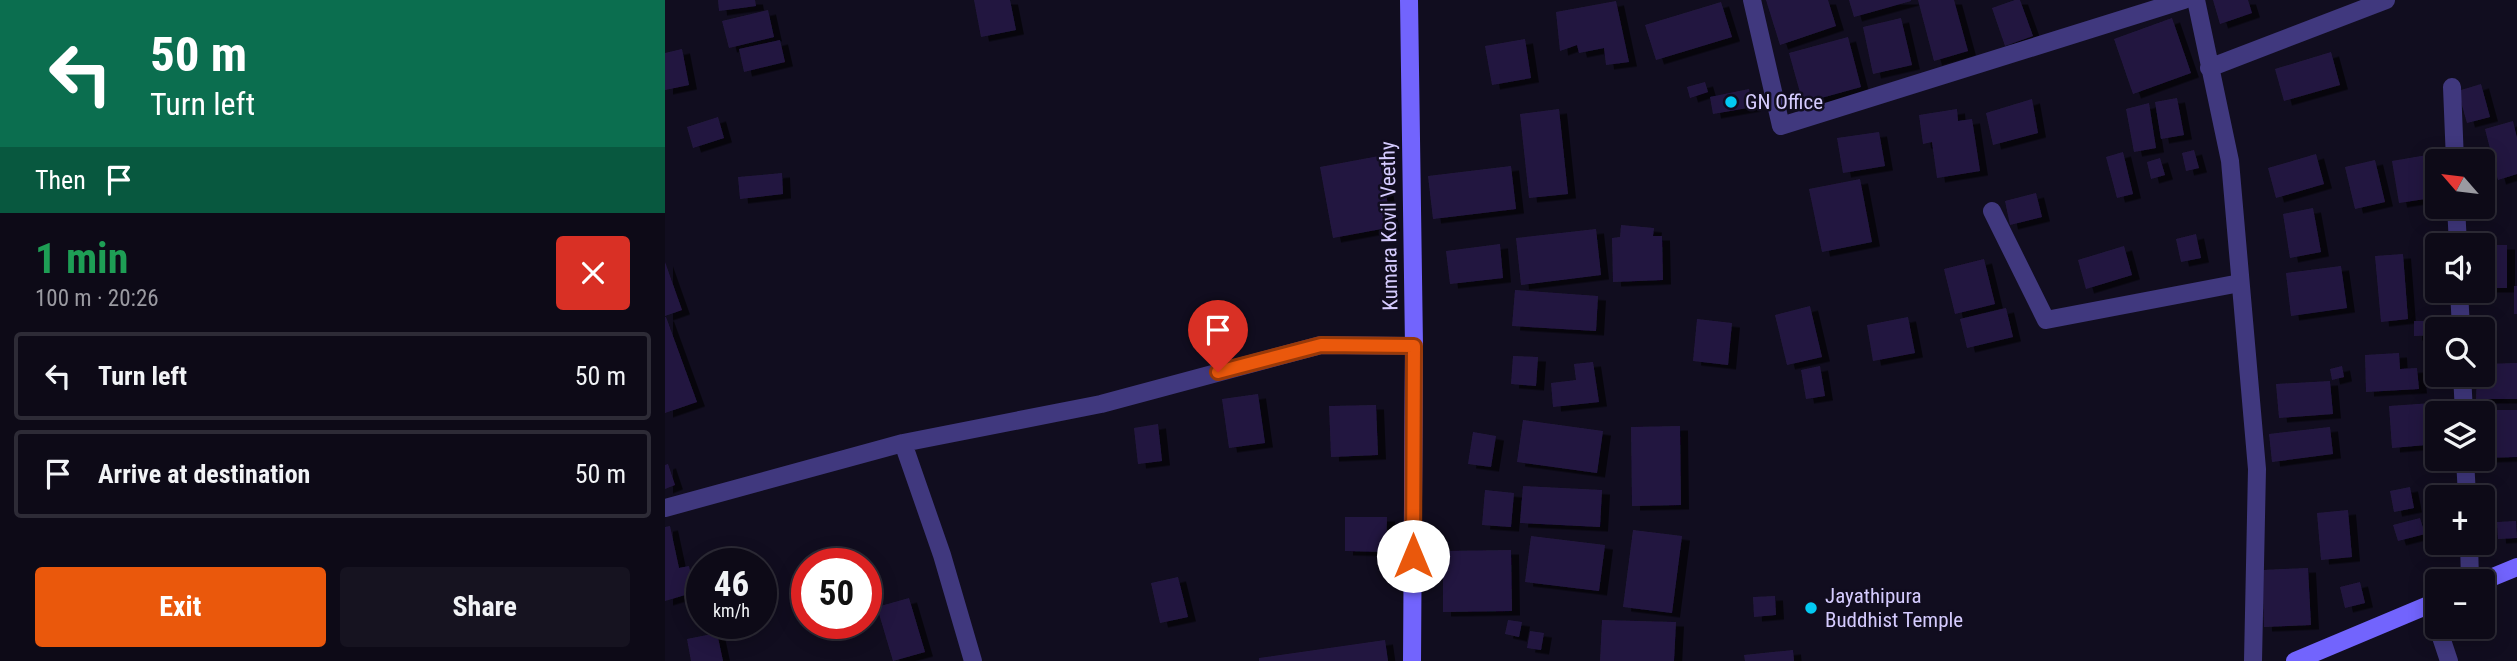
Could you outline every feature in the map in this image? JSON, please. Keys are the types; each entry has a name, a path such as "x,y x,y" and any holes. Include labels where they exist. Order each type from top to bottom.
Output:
{"main road":[{"name":"Kumara Kovil Veethy","path":"1409,0 1414,346 1412,661"},
{"path":"2495,576 2517,567"},
{"path":"2295,661 2425,607"}],"street":[{"path":"1752,0 1781,126 2184,0"},
{"path":"2196,0 2230,161 2257,469 2253,661"},
{"path":"2209,68 2386,0"},
{"path":"2452,87 2455,149"},
{"path":"1992,211 2046,320 2240,283"},
{"path":"665,508 903,443 1101,404 1321,345 1414,346"},
{"path":"903,443 942,555 973,661"},
{"path":"2443,639 2449,661"}],"building":[{"path":"718,0 755,0 756,6 719,11"},
{"path":"974,0 1010,0 1016,30 981,37"},
{"path":"1766,0 1828,0 1836,26 1780,45"},
{"path":"1849,0 1911,0 1911,1 1854,17"},
{"path":"1918,0 1954,0 1968,51 1934,61"},
{"path":"2020,0 2033,36 2005,46 1992,8"},
{"path":"2213,0 2248,0 2252,13 2220,24"},
{"path":"1616,1 1629,62 1606,65 1604,48 1579,53 1577,45 1560,51 1556,12"},
{"path":"1721,2 1732,37 1656,60 1645,25"},
{"path":"768,10 774,37 729,48 722,21"},
{"path":"1901,18 1912,65 1873,74 1863,27"},
{"path":"2172,18 2191,73 2133,94 2114,39"},
{"path":"1848,37 1861,87 1803,103 1789,53"},
{"path":"1525,39 1531,78 1492,85 1485,46"},
{"path":"780,40 785,62 744,72 739,49"},
{"path":"682,49 689,85 665,90 665,53"},
{"path":"2331,52 2340,85 2284,101 2275,69"},
{"path":"1705,82 1708,92 1690,98 1687,87"},
{"path":"2481,84 2490,117 2467,123 2458,91"},
{"name":"GN Office","path":"1749,89 1753,107 1713,114 1710,97"},
{"path":"2177,98 2184,135 2161,139 2155,102"},
{"path":"2032,99 2038,133 1993,145 1986,113"},
{"path":"2149,103 2156,148 2134,152 2126,109"},
{"path":"1559,109 1568,194 1529,198 1520,114"},
{"path":"1957,109 1958,121 1972,119 1980,171 1937,178 1932,142 1923,144 1919,115"},
{"path":"718,117 724,138 693,148 687,127"},
{"path":"2513,121 2517,138 2517,174 2498,180 2495,149 2490,149 2485,129"},
{"path":"1879,132 1885,166 1843,173 1837,138"},
{"path":"2194,150 2199,168 2186,171 2182,153"},
{"path":"2123,152 2133,194 2117,198 2106,157"},
{"path":"2316,154 2324,184 2276,198 2268,168"},
{"path":"2425,155 2425,199 2399,203 2392,161"},
{"path":"1379,156 1392,227 1333,238 1320,167"},
{"path":"2160,158 2165,175 2151,179 2147,162"},
{"path":"2375,160 2385,202 2355,209 2345,167"},
{"path":"1511,166 1516,209 1433,219 1428,176"},
{"path":"782,173 783,194 740,199 738,177"},
{"path":"1860,179 1872,242 1822,252 1809,189"},
{"path":"2036,193 2042,217 2010,225 2005,201"},
{"path":"2313,208 2321,252 2290,258 2283,214"},
{"path":"1621,225 1654,228 1653,236 1662,236 1663,280 1613,282 1612,238 1620,237"},
{"path":"1596,229 1601,275 1521,285 1516,238"},
{"path":"2196,234 2201,258 2181,262 2176,239"},
{"path":"1500,244 1503,278 1450,284 1446,251"},
{"path":"2495,245 2507,245 2507,288 2495,288"},
{"path":"2124,246 2132,275 2086,289 2078,260"},
{"path":"2403,254 2408,319 2381,322 2375,256"},
{"path":"1984,259 1995,304 1955,314 1944,269"},
{"path":"665,262 682,310 665,316"},
{"path":"2341,266 2347,308 2291,316 2286,273"},
{"path":"2514,286 2517,286 2517,314 2514,314"},
{"path":"1515,290 1598,296 1596,331 1512,326"},
{"path":"1810,306 1822,357 1787,365 1775,315"},
{"path":"2006,308 2013,337 1967,348 1960,319"},
{"path":"665,317 697,402 665,413"},
{"path":"1908,317 1915,353 1873,361 1867,325"},
{"path":"1697,319 1732,323 1728,365 1693,361"},
{"path":"2414,321 2425,321 2425,336 2414,336"},
{"path":"2399,353 2400,369 2417,368 2419,389 2366,392 2365,355"},
{"path":"1513,356 1538,357 1536,386 1511,384"},
{"path":"1593,362 1599,402 1553,407 1551,383 1576,380 1574,364"},
{"path":"2517,363 2517,399 2476,399 2476,387 2495,387 2495,364"},
{"path":"1820,366 1825,396 1806,399 1801,370"},
{"path":"2342,366 2344,377 2332,380 2330,369"},
{"path":"2330,381 2333,414 2279,418 2276,384"},
{"path":"1258,394 1265,443 1229,448 1222,399"},
{"path":"2425,404 2425,445 2392,448 2389,406"},
{"path":"1376,405 1378,455 1331,457 1329,406"},
{"path":"2495,410 2517,410 2517,457 2495,458"},
{"path":"1523,420 1603,431 1597,473 1517,462"},
{"path":"1158,424 1162,461 1138,464 1134,428"},
{"path":"1680,426 1681,505 1632,506 1631,427"},
{"path":"2330,427 2333,454 2272,462 2269,434"},
{"path":"1473,432 1496,436 1491,467 1468,464"},
{"path":"668,464 675,485 665,489 665,465"},
{"path":"1523,486 1602,490 1600,527 1520,523"},
{"path":"2410,487 2414,508 2394,512 2390,491"},
{"path":"1485,490 1514,493 1511,527 1482,525"},
{"path":"2348,510 2352,557 2321,560 2317,513"},
{"path":"1345,517 1387,517 1386,552 1345,551"},
{"path":"2420,518 2425,534 2398,541 2393,525"},
{"path":"2516,521 2517,538 2498,539 2497,522"},
{"path":"670,526 679,568 686,567 686,595 665,601 665,527"},
{"path":"1633,530 1682,536 1672,613 1623,607"},
{"path":"1531,536 1605,545 1599,591 1525,582"},
{"path":"1511,550 1512,611 1443,612 1443,551"},
{"path":"2308,568 2311,625 2264,627 2262,570"},
{"path":"1178,577 1188,617 1160,623 1151,583"},
{"path":"2360,582 2365,603 2345,608 2340,587"},
{"path":"1775,596 1776,615 1754,617 1753,597"},
{"path":"909,598 925,652 893,661 882,624 882,606"},
{"path":"1508,620 1522,622 1519,637 1505,634"},
{"path":"1602,620 1676,622 1674,661 1600,661"},
{"path":"1530,631 1544,633 1541,650 1527,648"},
{"path":"687,639 718,639 723,661 691,661"},
{"path":"1385,640 1388,661 1259,661 1259,658"},
{"path":"1793,650 1794,661 1745,661 1744,655"}],"place":[{"name":"GN Office","path":"1731,102"},
{"name":"Jayathipura Buddhist Temple","path":"1811,608"}],"route":[{"path":"1218,372 1321,345 1414,346 1413,556"}]}
